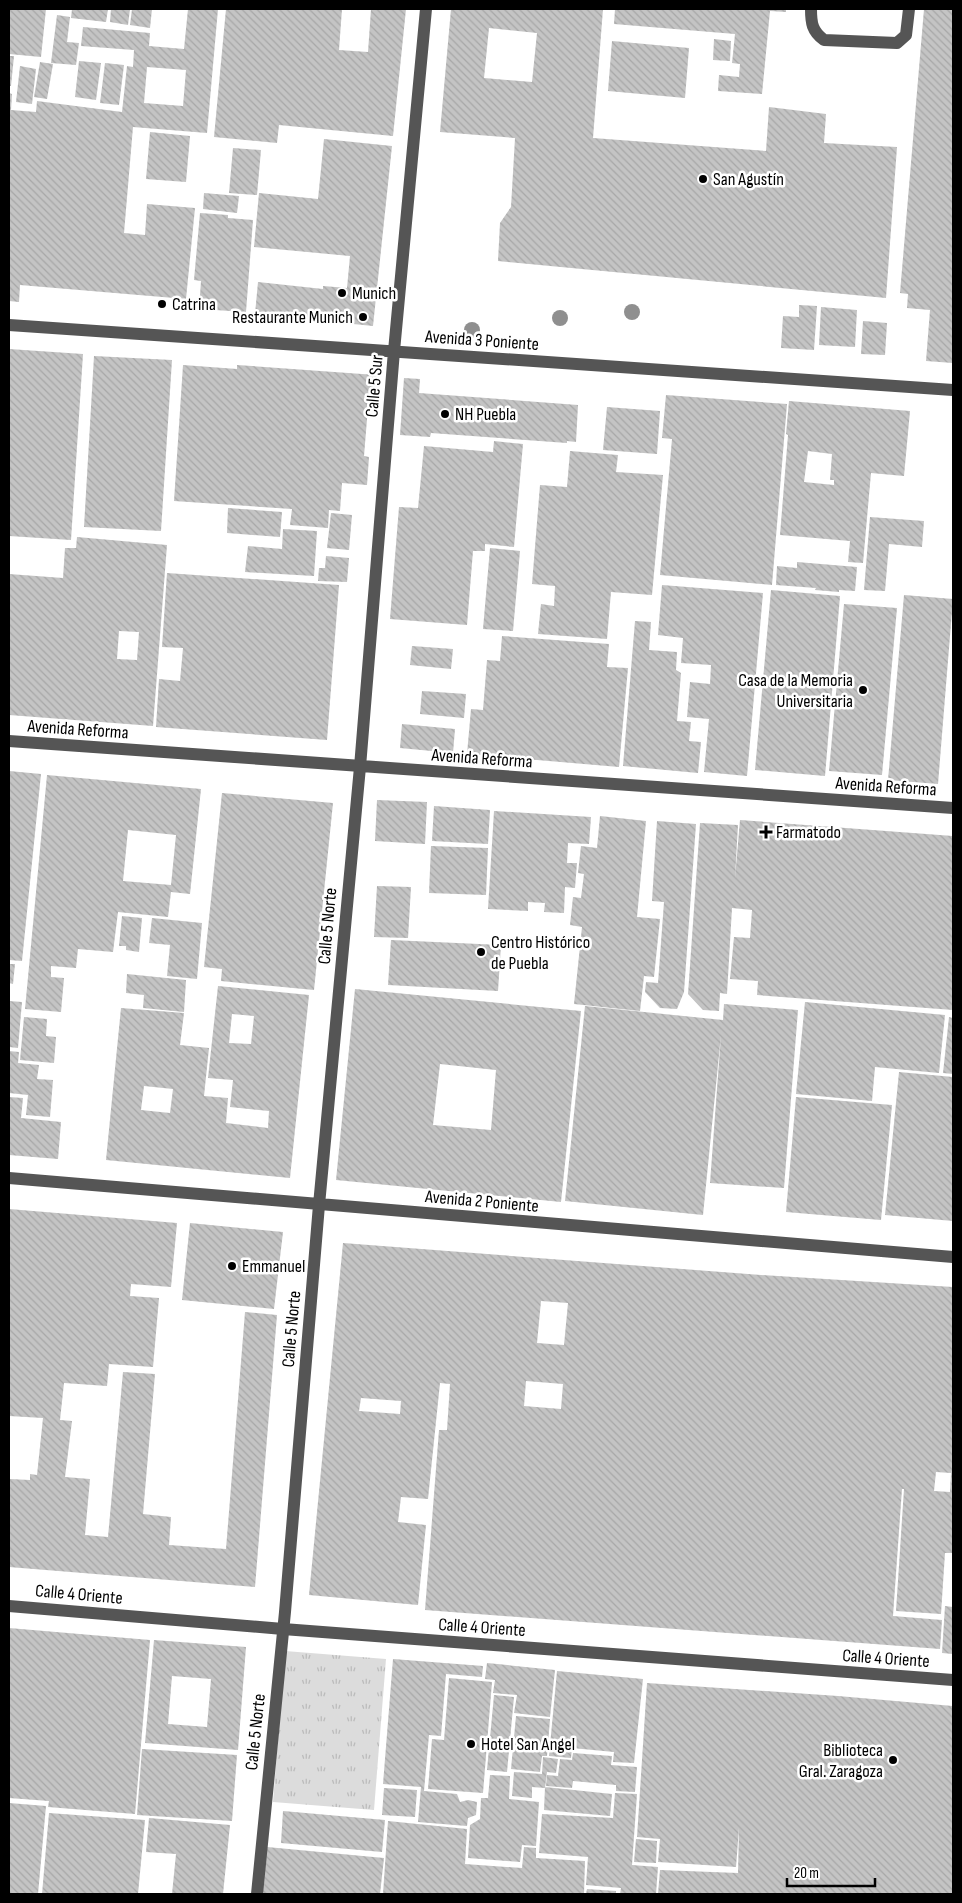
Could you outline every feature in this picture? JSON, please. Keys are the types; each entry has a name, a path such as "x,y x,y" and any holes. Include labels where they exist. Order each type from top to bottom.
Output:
{"street":[{"name":"Calle 5 Sur","path":"360,767 394,351 426,9"},
{"path":"811,9 812,26 815,34 824,40 897,43 906,35 909,9"},
{"name":"Avenida 3 Poniente","path":"9,325 953,390"},
{"name":"Avenida Reforma","path":"9,741 953,808"},
{"name":"Calle 5 Norte","path":"257,1894 283,1629 319,1205 360,767"},
{"name":"Avenida 2 Poniente","path":"9,1178 953,1257"},
{"name":"Calle 4 Oriente","path":"9,1606 283,1629 953,1680"}],"green space":[{"path":"285,1651 386,1659 374,1810 273,1802"}],"building":[{"path":"9,9 46,9 41,57 9,54"},
{"path":"72,9 108,9 106,22 71,18"},
{"path":"111,9 130,9 128,25 110,22"},
{"path":"132,9 152,9 150,28 130,25"},
{"path":"188,9 218,9 207,133 133,127 124,233 145,235 147,204 195,208 186,299 20,285 19,302 9,301 9,93 12,94 11,110 36,112 37,101 122,112 127,66 133,67 134,50 81,46 83,27 150,33 149,46 184,49","holes":["147,67 186,70 183,106 144,103"]},
{"path":"226,9 342,9 339,50 368,52 371,9 406,9 393,136 279,125 277,143 214,137"},
{"name":"San Agustín","path":"451,9 603,9 593,138 766,151 769,107 826,114 824,143 897,147 886,298 498,261 500,223 511,207 515,138 440,132","holes":["489,28 537,33 532,82 484,78"]},
{"path":"615,9 786,9 786,12 770,11 762,94 718,91 719,75 739,77 740,64 732,63 735,34 614,24"},
{"path":"924,9 953,9 953,363 926,361 930,310 907,308 908,294 900,293"},
{"path":"57,15 70,17 67,42 79,43 76,65 51,63"},
{"path":"714,39 731,41 730,61 713,60"},
{"path":"612,41 689,48 685,98 608,91"},
{"path":"9,56 14,56 11,86 9,86"},
{"path":"79,61 101,63 96,100 75,97"},
{"path":"40,62 53,64 47,99 34,97"},
{"path":"105,63 124,65 119,105 100,103"},
{"path":"20,66 36,69 32,104 16,102"},
{"path":"150,132 190,136 186,182 146,179"},
{"path":"324,139 392,146 373,326 255,314 258,282 323,289 323,286 347,288 350,256 254,247 259,193 318,199"},
{"path":"233,148 261,150 257,195 229,193"},
{"path":"204,193 239,196 237,213 203,209"},
{"path":"200,213 228,215 228,218 253,220 246,312 199,309 201,281 194,280"},
{"path":"799,305 817,306 814,350 781,348 783,316 799,317"},
{"path":"821,307 857,310 855,347 819,345"},
{"path":"863,321 887,323 885,355 861,354"},
{"path":"9,349 83,354 71,540 9,536"},
{"path":"94,356 172,360 161,531 84,527"},
{"path":"183,365 237,369 237,365 376,375 374,407 368,407 364,456 369,457 367,485 342,483 340,511 329,510 328,528 290,525 292,509 174,501"},
{"path":"404,378 420,379 419,393 578,405 576,442 567,441 567,443 431,433 430,437 400,435"},
{"path":"666,395 787,404 772,585 660,575 672,439 662,438"},
{"path":"789,401 910,411 904,476 871,473 863,563 848,562 850,541 780,535 788,435 786,434","holes":["808,451 832,454 830,480 834,480 834,485 804,482"]},
{"path":"607,407 660,411 657,454 603,450"},
{"path":"494,441 523,444 514,547 485,544 485,551 473,551 467,625 390,619 399,507 418,508 424,446 493,452"},
{"path":"570,451 618,455 616,472 663,475 652,595 611,592 607,639 538,634 541,604 554,606 555,586 532,584 540,485 567,487"},
{"path":"228,508 282,512 280,537 227,533"},
{"path":"331,513 352,515 349,550 327,548"},
{"path":"870,517 924,521 922,547 889,544 885,591 864,590"},
{"path":"283,529 317,531 314,576 245,572 248,546 282,549"},
{"path":"77,537 167,545 153,726 9,715 9,574 63,578 65,548 76,548","holes":["119,631 139,632 137,660 117,659"]},
{"path":"490,548 520,551 513,631 483,629"},
{"path":"326,556 349,558 347,582 318,581 319,568 325,568"},
{"path":"797,562 857,567 855,591 839,590 839,592 776,585 777,566 797,568"},
{"path":"167,573 339,585 327,740 156,727 159,679 180,681 183,648 162,647"},
{"path":"662,585 763,593 747,776 704,772 709,719 687,717 690,682 710,684 711,665 681,663 683,638 658,635"},
{"path":"771,590 840,596 825,776 755,770"},
{"path":"904,595 953,599 938,784 888,780"},
{"name":"Casa de la Memoria Universitaria","path":"844,604 897,608 882,775 829,771"},
{"path":"635,621 651,622 649,650 677,652 676,670 681,673 677,721 691,722 689,741 701,742 698,773 623,766"},
{"path":"502,636 609,644 607,667 628,668 619,767 467,754 471,709 483,710 487,660 500,661"},
{"path":"412,646 453,649 451,669 410,665"},
{"path":"422,691 466,694 464,718 420,714"},
{"path":"402,724 455,729 453,753 400,748"},
{"path":"9,771 41,774 22,961 9,960"},
{"path":"47,775 201,789 190,894 171,892 168,917 118,912 113,952 78,949 76,968 51,966 51,977 64,978 61,1012 25,1009","holes":["128,830 176,835 171,885 123,881"]},
{"path":"222,793 333,803 314,990 221,981 222,969 204,967"},
{"path":"377,800 427,802 425,844 375,841"},
{"path":"434,806 490,810 488,844 432,841"},
{"path":"494,811 591,817 589,844 568,843 567,863 577,863 575,888 565,887 564,913 544,912 545,903 528,902 528,911 488,909"},
{"path":"600,816 646,821 637,917 660,919 654,977 644,976 640,1011 574,1004 582,927 570,925 573,897 581,898 584,874 578,873 581,846 597,848"},
{"path":"740,820 953,836 953,1010 757,995 758,981 730,979 734,937 750,938 752,910 732,908 727,994 720,993 719,1011 703,1010 688,994 700,823 738,825 735,878"},
{"path":"657,821 696,824 684,992 677,1009 660,1008 645,992 646,982 658,983 664,902 652,901"},
{"path":"431,846 488,848 486,895 429,893"},
{"path":"377,886 411,887 408,938 374,937"},
{"path":"122,916 142,918 139,952 126,950 126,946 119,946"},
{"path":"152,918 202,923 197,979 167,976 170,945 149,943"},
{"path":"391,940 501,945 498,991 388,985"},
{"path":"9,964 15,964 13,984 9,983"},
{"path":"127,974 186,980 184,1012 143,1008 144,995 126,993"},
{"path":"218,986 309,995 290,1178 106,1160 121,1008 184,1013 180,1045 209,1048 204,1096 228,1098 226,1123 268,1128 269,1111 230,1107 233,1080 208,1078","holes":["232,1014 254,1016 251,1044 229,1043","144,1086 173,1089 170,1113 141,1110"]},
{"path":"355,989 581,1011 561,1202 336,1180","holes":["440,1064 496,1070 491,1130 433,1125"]},
{"path":"9,1001 22,1002 18,1048 9,1047"},
{"path":"805,1002 945,1015 939,1073 875,1067 872,1101 796,1094"},
{"path":"724,1004 798,1010 784,1188 710,1183 721,1035 703,1215 565,1201 585,1006 723,1020"},
{"path":"24,1017 47,1019 46,1036 56,1037 54,1063 20,1060"},
{"path":"949,1017 953,1018 953,1074 943,1073"},
{"path":"9,1051 19,1052 18,1063 39,1065 37,1079 53,1080 50,1117 26,1115 28,1095 9,1093"},
{"path":"899,1072 953,1077 953,1221 885,1215"},
{"path":"9,1097 23,1098 21,1118 61,1122 58,1159 9,1155"},
{"path":"796,1097 892,1105 881,1220 786,1212"},
{"path":"9,1209 177,1223 171,1287 131,1284 130,1296 159,1298 153,1367 109,1364 107,1386 64,1383 60,1420 72,1421 65,1477 90,1479 85,1535 108,1537 123,1372 155,1374 143,1514 171,1517 169,1545 226,1549 245,1312 277,1315 255,1587 9,1567 9,1479 30,1480 30,1474 37,1475 43,1418 9,1416"},
{"name":"Emmanuel","path":"190,1223 283,1232 274,1309 182,1300"},
{"path":"343,1243 761,1275 953,1287 953,1553 945,1553 941,1614 896,1611 904,1489 902,1489 893,1616 942,1620 940,1649 425,1610 439,1430 447,1430 450,1384 440,1383 428,1499 401,1497 398,1522 426,1525 418,1605 309,1595","holes":["541,1301 568,1303 564,1345 537,1343","526,1381 563,1384 561,1409 524,1406","361,1398 401,1401 400,1414 359,1411","936,1472 951,1473 950,1492 934,1491"]},
{"path":"945,1606 953,1607 953,1654 942,1653"},
{"path":"9,1628 150,1640 135,1814 48,1807 49,1801 9,1798"},
{"path":"154,1640 246,1647 238,1750 145,1743","holes":["172,1676 211,1679 207,1727 168,1724"]},
{"path":"393,1659 483,1666 482,1677 446,1674 441,1736 429,1735 424,1791 457,1794 460,1802 468,1800 477,1802 476,1815 468,1818 467,1826 418,1822 421,1787 383,1784"},
{"path":"487,1663 555,1670 550,1717 514,1713 517,1695 493,1693 495,1680 485,1679"},
{"path":"557,1671 643,1679 634,1763 613,1762 614,1752 572,1748 571,1758 549,1756"},
{"path":"449,1678 492,1682 483,1793 428,1789 432,1739 444,1740"},
{"path":"647,1683 953,1706 953,1894 658,1894 660,1870 738,1873 739,1828 736,1867 658,1862 660,1839 637,1837"},
{"path":"494,1695 514,1697 507,1772 487,1770"},
{"path":"516,1716 550,1719 547,1756 542,1756 540,1772 511,1769"},
{"path":"142,1749 237,1755 232,1821 137,1815"},
{"path":"573,1753 612,1756 611,1765 637,1767 635,1792 616,1791 616,1785 573,1781 572,1788 546,1786 547,1775 558,1776 560,1759 572,1760"},
{"path":"543,1757 558,1759 556,1773 547,1772 545,1788 532,1787 532,1798 512,1796 514,1772 542,1774"},
{"path":"490,1775 510,1776 509,1799 539,1802 536,1846 522,1845 520,1862 468,1858 470,1825 480,1819 481,1798 488,1798"},
{"path":"545,1787 612,1794 610,1816 544,1810"},
{"path":"384,1788 417,1790 415,1817 382,1815"},
{"path":"615,1793 637,1794 632,1865 658,1867 656,1894 620,1894 621,1888 586,1885 588,1857 539,1853 542,1814 613,1818"},
{"path":"9,1803 46,1806 38,1894 9,1894"},
{"path":"283,1811 385,1820 382,1852 281,1843"},
{"path":"49,1813 145,1820 138,1894 42,1894"},
{"path":"149,1818 230,1825 223,1894 172,1894 176,1854 146,1852"},
{"path":"388,1821 467,1829 465,1864 522,1868 524,1847 536,1848 536,1858 585,1861 584,1894 383,1894"},
{"path":"636,1839 657,1841 656,1863 634,1862"},
{"path":"267,1847 384,1858 380,1894 262,1894"},
{"path":"587,1889 616,1891 616,1894 586,1894"}],"place":[{"name":"San Agustín","path":"703,179"},
{"name":"Munich","path":"342,293"},
{"name":"Catrina","path":"162,304"},
{"name":"Restaurante Munich","path":"363,317"},
{"name":"NH Puebla","path":"445,414"},
{"name":"Casa de la Memoria Universitaria","path":"863,690"},
{"name":"Farmatodo","path":"766,832"},
{"name":"Centro Histórico de Puebla","path":"481,952"},
{"name":"Emmanuel","path":"232,1266"},
{"name":"Hotel San Angel","path":"471,1744"},
{"name":"Biblioteca Gral. Zaragoza","path":"893,1760"}]}
